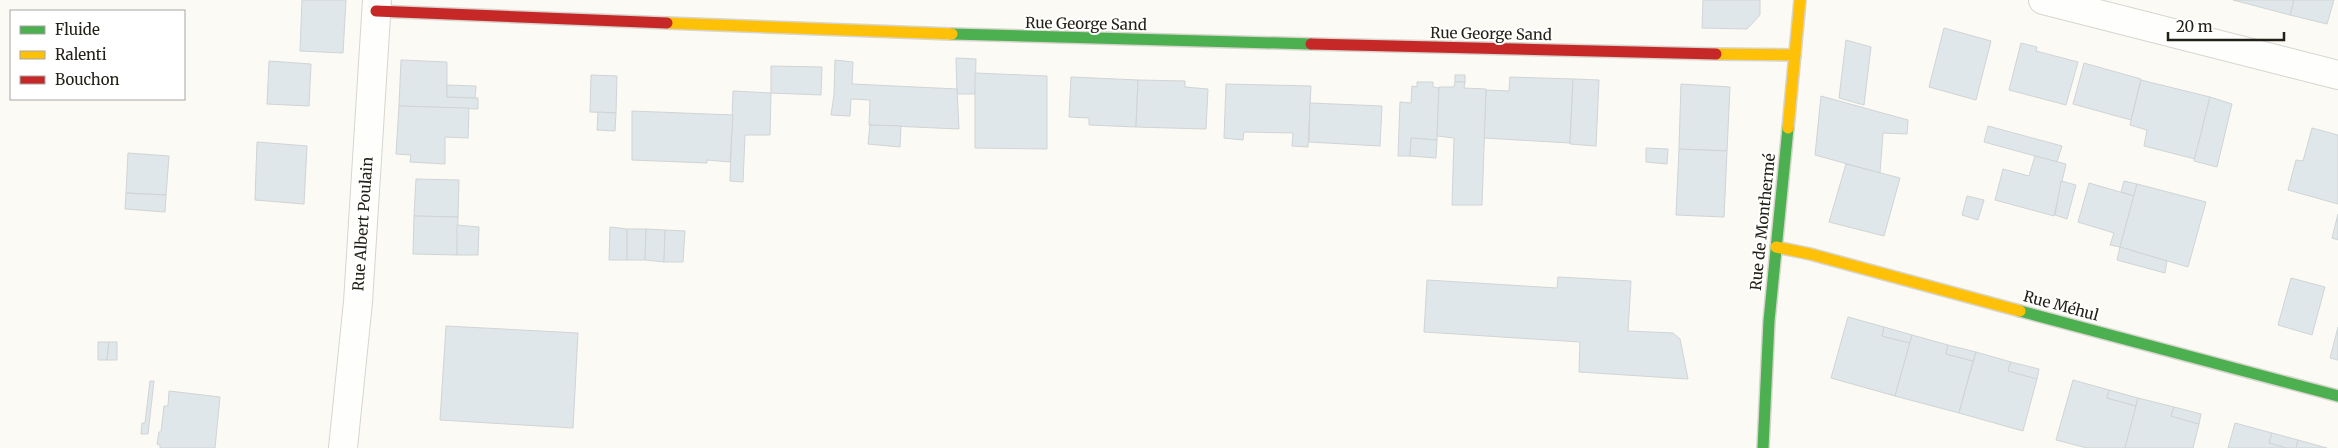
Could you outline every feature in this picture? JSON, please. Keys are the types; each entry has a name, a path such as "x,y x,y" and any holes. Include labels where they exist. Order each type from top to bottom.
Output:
{"street":[{"name":"Rue de Monthermé","path":"1763,448 1769,321 1800,0"},
{"path":"2043,0 2338,75"},
{"name":"Rue George Sand","path":"377,5 1020,37 1795,55"},
{"name":"Rue Albert Poulain","path":"343,448 358,302 377,5"},
{"name":"Rue Méhul","path":"1776,247 1820,256 2338,396"}],"building":[{"path":"302,0 346,0 343,53 300,51"},
{"path":"1703,0 1760,0 1760,15 1747,29 1702,28"},
{"path":"2233,0 2294,0 2290,15"},
{"path":"2294,0 2334,0 2327,24 2290,15"},
{"path":"1944,28 1991,41 1976,100 1929,87"},
{"path":"1846,40 1871,47 1864,105 1839,98"},
{"path":"2021,43 2037,47 2036,51 2078,62 2066,105 2009,90"},
{"path":"956,58 976,59 975,94 957,94"},
{"path":"401,60 447,62 447,97 478,98 478,109 399,106"},
{"path":"835,60 853,62 852,84 957,89 959,129 869,125 870,100 851,99 850,116 831,115 834,95"},
{"path":"269,61 311,64 309,106 267,104"},
{"path":"2084,63 2141,79 2131,120 2073,104"},
{"path":"771,66 822,67 821,95 771,93"},
{"path":"975,73 1047,76 1047,149 975,148"},
{"path":"591,75 617,76 616,113 590,112"},
{"path":"1455,75 1465,75 1465,82 1455,82"},
{"path":"1071,77 1138,80 1136,127 1089,125 1089,118 1069,117"},
{"path":"1510,77 1573,79 1570,143 1484,138 1486,90 1509,91"},
{"path":"1573,79 1599,80 1596,146 1570,144"},
{"path":"1138,80 1185,81 1185,87 1208,89 1206,129 1136,127"},
{"path":"2141,80 2210,97 2195,159 2144,146 2147,130 2130,125"},
{"path":"1417,82 1433,82 1433,87 1439,88 1437,140 1411,138 1410,156 1398,156 1400,102 1411,103 1412,86 1417,87"},
{"path":"1455,82 1465,82 1464,88 1486,89 1482,205 1452,205 1454,138 1437,136 1439,87 1454,87"},
{"path":"1226,84 1311,86 1308,147 1292,146 1293,133 1244,132 1243,140 1224,138"},
{"path":"1681,84 1730,87 1727,151 1679,149"},
{"path":"447,85 476,86 475,98 447,97"},
{"path":"733,91 771,93 770,135 745,135 743,182 730,181"},
{"path":"1821,96 1908,120 1907,134 1883,133 1880,173 1815,155"},
{"path":"2210,97 2232,104 2217,167 2194,161"},
{"path":"1310,103 1382,106 1380,146 1309,142"},
{"path":"399,106 469,108 468,138 445,137 445,164 410,162 411,155 396,154"},
{"path":"632,111 733,115 730,162 707,160 707,163 632,160"},
{"path":"598,112 616,113 615,131 597,130"},
{"path":"870,125 901,126 900,147 868,144"},
{"path":"1988,126 2062,146 2057,162 1984,142"},
{"path":"2312,128 2338,135 2338,204 2288,190 2296,160 2303,161"},
{"path":"1411,138 1437,140 1436,158 1410,156"},
{"path":"257,142 307,146 304,204 255,200"},
{"path":"1646,148 1668,149 1667,164 1646,162"},
{"path":"1679,149 1727,151 1724,217 1676,215"},
{"path":"128,153 169,156 166,195 126,193"},
{"path":"2035,156 2066,164 2054,216 1995,200 2003,169 2029,176"},
{"path":"1846,164 1900,178 1884,236 1829,222"},
{"path":"416,179 459,180 458,217 414,216"},
{"path":"2061,181 2076,185 2067,219 2055,215"},
{"path":"2124,181 2137,184 2134,196 2121,192"},
{"path":"2089,183 2134,196 2120,247 2110,245 2114,233 2078,222"},
{"path":"2137,184 2206,202 2188,267 2120,247"},
{"path":"126,193 166,195 165,212 125,209"},
{"path":"1967,196 1984,200 1978,220 1962,215"},
{"path":"2338,214 2338,240 2332,238"},
{"path":"414,216 458,217 457,255 413,254"},
{"path":"457,225 479,227 478,255 457,255"},
{"path":"610,227 627,229 627,260 609,260"},
{"path":"627,229 646,229 645,260 627,260"},
{"path":"646,229 665,230 664,262 645,260"},
{"path":"665,230 685,231 683,262 664,262"},
{"path":"2120,247 2167,261 2165,273 2117,260"},
{"path":"1558,277 1631,281 1628,331 1673,333 1680,339 1688,379 1579,372 1580,342 1424,332 1427,280 1557,288"},
{"path":"2291,278 2325,287 2312,335 2278,325"},
{"path":"1848,317 1884,327 1882,336 1910,343 1895,396 1831,378"},
{"path":"446,326 578,333 573,428 440,420"},
{"path":"1884,327 1912,335 1910,343 1882,336"},
{"path":"2338,327 2338,360 2330,358"},
{"path":"1912,335 1948,345 1946,354 1973,361 1959,413 1895,396"},
{"path":"98,342 109,342 107,360 98,360"},
{"path":"109,342 117,342 117,360 107,360"},
{"path":"1948,345 1976,352 1973,361 1946,354"},
{"path":"1976,352 2011,362 2008,371 2037,379 2023,431 1959,413"},
{"path":"2011,362 2039,369 2037,379 2008,371"},
{"path":"2073,380 2109,390 2107,398 2136,406 2125,448 2087,448 2056,440"},
{"path":"150,381 154,381 148,434 141,434 142,423 145,423"},
{"path":"2109,390 2138,398 2136,406 2107,398"},
{"path":"169,391 220,397 215,448 160,448 160,445 157,444 159,432 161,432 164,406 168,406"},
{"path":"2138,398 2174,407 2171,416 2199,424 2193,448 2125,448"},
{"path":"2174,407 2201,414 2199,424 2171,416"},
{"path":"2235,423 2272,433 2269,443 2287,448 2228,448"},
{"path":"2272,433 2298,440 2296,448 2287,448 2269,443"},
{"path":"2298,440 2327,448 2296,448"}],"traffic: fast":[{"path":"952,34 1311,44"},
{"path":"1763,448 1769,321 1788,128"},
{"path":"2020,311 2338,396"}],"traffic: slow":[{"path":"1788,128 1800,0"},
{"path":"667,23 952,34"},
{"path":"1716,54 1795,55"},
{"path":"1776,247 1810,254 2020,311"}],"traffic: jam":[{"path":"376,11 667,23"},
{"path":"1311,44 1716,54"}]}
